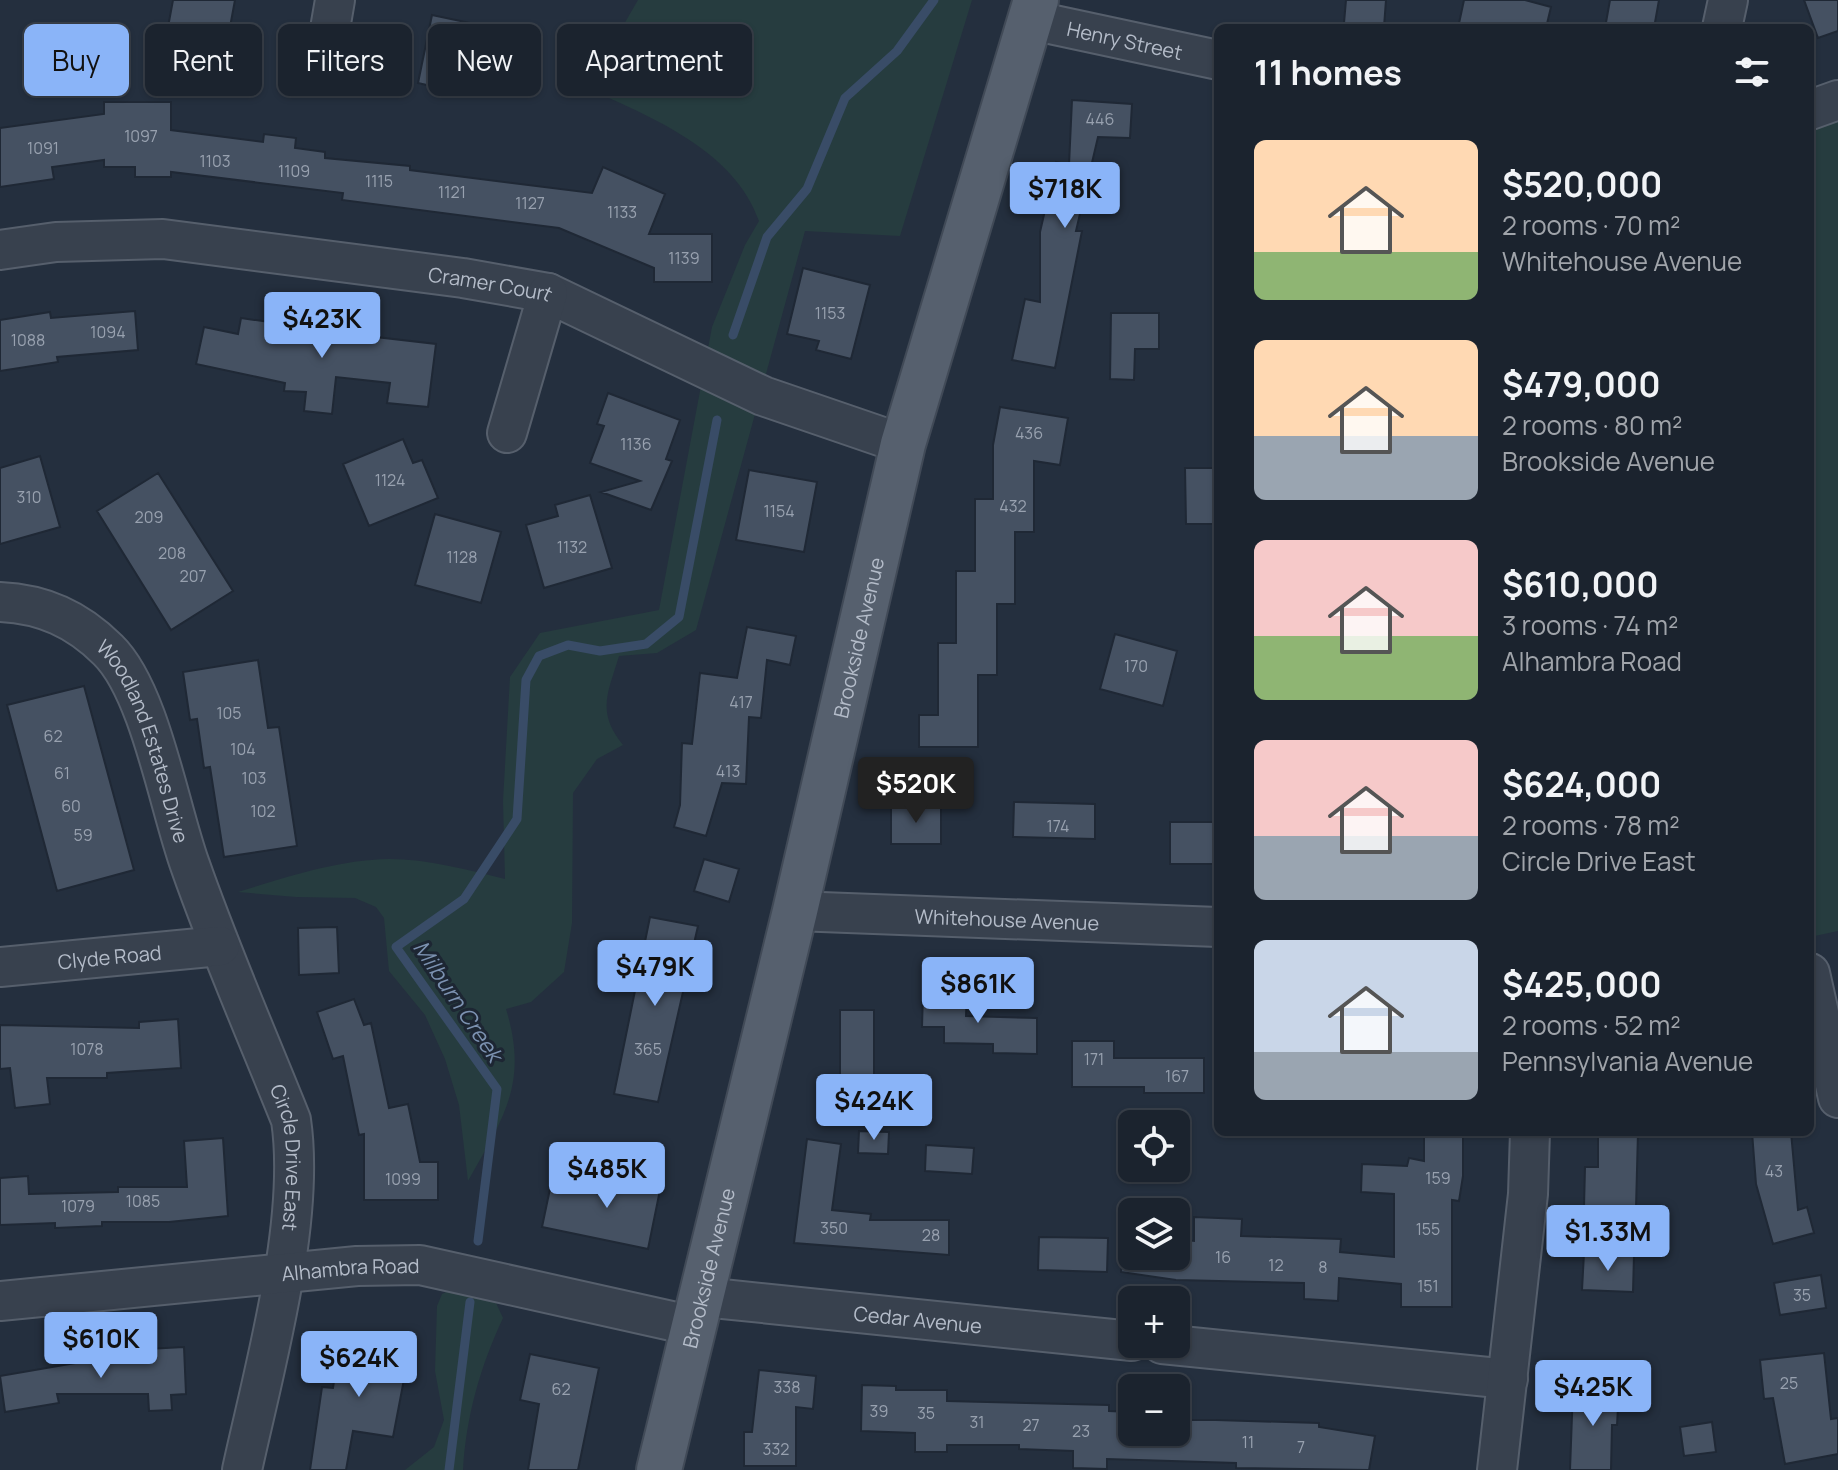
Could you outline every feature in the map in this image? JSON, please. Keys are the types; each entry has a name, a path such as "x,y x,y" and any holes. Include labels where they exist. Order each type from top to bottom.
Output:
{"main road":[{"name":"Brookside Avenue","path":"659,1470 795,911 903,444 1033,10"}],"street":[{"path":"1723,24 1728,0"},
{"name":"Henry Street","path":"1033,10 1214,59"},
{"path":"1814,109 1838,100"},
{"name":"Cramer Court","path":"0,250 56,242 163,239 463,278 548,293 763,396 903,444"},
{"path":"507,433 548,293"},
{"name":"Woodland Estates Drive","path":"0,602 28,603 67,617 110,651 138,698 189,862 220,946"},
{"name":"Whitehouse Avenue","path":"795,911 1214,927"},
{"name":"Clyde Road","path":"0,967 220,946"},
{"name":"Circle Drive East","path":"220,946 291,1120 295,1150 294,1185 282,1275 242,1470"},
{"path":"1814,965 1838,959"},
{"path":"1814,991 1838,1098"},
{"path":"1497,1470 1528,1194 1530,1136"},
{"name":"Alhambra Road","path":"0,1301 357,1266 420,1265 699,1311"},
{"name":"Cedar Avenue","path":"699,1311 1118,1340"},
{"path":"1190,1347 1508,1379"}],"green space":[{"path":"638,0 972,0 900,236 805,231 696,630 657,653 619,656 608,692 607,712 609,722 623,745 597,759 573,793 572,923 564,972 531,1002 506,1009 515,1059 509,1100 468,1181 459,1105 445,1059 425,1015 389,971 384,918 376,907 355,898 238,892 331,866 389,859 433,863 505,879 503,801 510,677 540,633 659,610 712,327 745,245 759,221 747,196 731,174 710,155 663,124 604,96 752,96 752,24 624,24"},
{"path":"1838,114 1838,931 1814,936 1814,122"},
{"path":"461,1285 490,1290 503,1318 476,1392 467,1431 463,1470 405,1470 434,1447 444,1420 435,1371 437,1306 442,1294"}],"building":[{"path":"173,0 235,0 231,24 169,24"},
{"path":"1346,0 1386,0 1384,24 1344,23"},
{"path":"1464,0 1525,0 1551,7 1547,24 1459,24"},
{"path":"1610,0 1659,0 1655,24 1606,24"},
{"path":"1804,0 1838,0 1838,31 1818,38"},
{"path":"432,15 475,24 430,24"},
{"path":"428,34 428,85 418,83"},
{"path":"1072,100 1132,104 1130,138 1098,137 1076,231 1082,231 1055,368 1012,360 1025,299 1040,302 1040,232 1056,162 1069,165"},
{"path":"104,102 171,102 171,130 263,142 264,134 296,138 295,148 325,152 325,158 410,166 410,170 592,193 603,167 665,194 649,234 712,234 712,282 654,282 654,268 559,228 342,200 343,193 171,172 171,177 135,177 135,167 104,167 104,160 52,167 54,179 0,187 0,128 104,114"},
{"path":"803,268 870,285 851,359 816,350 819,341 787,334"},
{"path":"135,311 138,350 57,357 58,362 0,371 0,320 50,312 51,318"},
{"path":"1111,313 1159,313 1159,349 1135,349 1134,380 1110,379"},
{"path":"241,318 325,330 326,320 360,323 359,335 436,344 428,407 387,403 390,383 336,377 332,414 304,411 306,392 284,391 285,383 196,364 204,327 238,334"},
{"path":"608,393 680,420 666,459 672,461 651,510 601,492 640,481 590,463 604,426 597,424"},
{"path":"1000,407 1068,418 1060,465 1034,461 1034,532 1015,532 1015,604 997,604 997,675 978,675 978,747 919,747 919,715 938,715 938,643 956,643 956,571 975,571 975,499 993,499 993,445"},
{"path":"403,439 413,463 422,460 438,498 369,526 343,464"},
{"path":"40,456 60,527 0,544 0,468"},
{"path":"1185,468 1214,468 1214,524 1186,524"},
{"path":"749,470 817,482 804,552 736,540"},
{"path":"158,473 233,591 171,630 97,511"},
{"path":"590,495 612,568 544,588 526,525 558,516 555,505"},
{"path":"435,514 501,532 481,603 415,585"},
{"path":"747,627 796,636 790,665 767,660 761,718 749,717 746,784 722,783 706,836 674,827 680,805 682,743 692,744 700,673 737,678"},
{"path":"1115,634 1177,651 1163,706 1100,689"},
{"path":"258,660 268,728 279,727 297,846 224,857 210,767 204,768 197,719 190,720 183,672"},
{"path":"84,686 134,870 57,891 7,705"},
{"path":"1014,802 1095,804 1095,839 1013,837"},
{"path":"891,806 941,806 941,844 891,844"},
{"path":"1170,822 1214,822 1214,864 1170,864"},
{"path":"704,859 739,869 729,902 694,891"},
{"path":"650,917 698,926 658,1102 614,1094"},
{"path":"337,927 339,973 299,975 298,928"},
{"path":"923,992 967,992 966,1016 1037,1018 1037,1054 993,1053 993,1044 944,1043 944,1027 922,1027"},
{"path":"354,999 364,1025 371,1023 389,1108 408,1104 420,1162 438,1162 438,1200 364,1200 364,1134 359,1135 343,1056 333,1059 317,1012"},
{"path":"840,1010 874,1010 874,1078 840,1078"},
{"path":"178,1019 181,1068 107,1073 107,1078 47,1078 50,1104 15,1108 10,1068 0,1069 0,1025 139,1028 139,1022"},
{"path":"1072,1041 1114,1041 1114,1058 1204,1058 1204,1093 1144,1093 1144,1087 1072,1087"},
{"path":"859,1131 889,1132 888,1154 858,1153"},
{"path":"1424,1136 1463,1136 1463,1176 1459,1201 1452,1200 1452,1307 1401,1307 1401,1284 1339,1278 1338,1301 1304,1299 1304,1283 1176,1280 1121,1272 1190,1270 1194,1217 1242,1219 1241,1236 1341,1239 1340,1252 1394,1257 1394,1194 1361,1192 1362,1164 1407,1166 1409,1158 1424,1161"},
{"path":"1598,1136 1638,1136 1636,1208 1584,1207 1585,1167 1598,1167"},
{"path":"1752,1136 1791,1136 1798,1210 1807,1207 1814,1233 1773,1244 1756,1184"},
{"path":"223,1138 228,1216 169,1222 102,1222 102,1226 55,1228 55,1223 0,1225 0,1178 28,1176 29,1194 118,1192 118,1187 187,1187 184,1141"},
{"path":"807,1139 841,1144 832,1210 871,1214 870,1220 949,1220 949,1255 794,1243"},
{"path":"926,1145 974,1148 972,1174 925,1171"},
{"path":"619,1162 646,1168 642,1186 660,1190 648,1249 542,1227 551,1184 611,1196"},
{"path":"1039,1237 1108,1238 1107,1272 1038,1270"},
{"path":"1584,1253 1634,1255 1633,1292 1582,1290"},
{"path":"1821,1275 1826,1308 1780,1315 1774,1283"},
{"path":"341,1336 410,1348 393,1437 353,1431 346,1470 310,1470 322,1387 333,1388"},
{"path":"184,1347 186,1394 171,1395 172,1410 149,1411 148,1394 57,1394 59,1403 5,1412 0,1376 76,1363 76,1359 147,1359 147,1349"},
{"path":"1824,1353 1831,1419 1838,1418 1838,1454 1785,1464 1773,1398 1764,1399 1760,1360"},
{"path":"530,1354 599,1368 578,1470 528,1470 539,1404 520,1400"},
{"path":"759,1370 816,1376 813,1409 796,1407 796,1466 744,1466 744,1432 752,1432"},
{"path":"862,1385 896,1386 896,1390 947,1390 947,1401 1109,1405 1109,1411 1118,1411 1118,1446 1190,1446 1190,1420 1319,1423 1319,1427 1375,1436 1369,1470 1236,1468 1236,1463 1107,1459 1107,1469 1073,1468 1073,1451 1019,1449 1019,1445 947,1445 947,1452 915,1452 915,1433 861,1431"},
{"path":"1573,1388 1619,1390 1617,1425 1612,1425 1611,1470 1570,1470"},
{"path":"1712,1422 1716,1452 1684,1456 1680,1427"}],"waterway":[{"name":"Milburn Creek","path":"733,335 767,237 807,189 845,98 897,51 934,0"},
{"name":"Milburn Creek","path":"478,1241 497,1089 396,947 464,899 517,819 526,680 539,656 568,645 600,651 646,644 679,617 717,420"},
{"name":"Milburn Creek","path":"449,1470 470,1302"}]}
